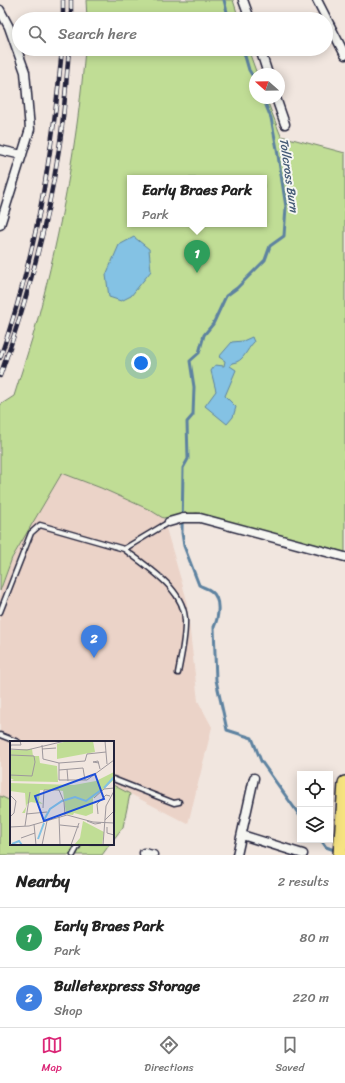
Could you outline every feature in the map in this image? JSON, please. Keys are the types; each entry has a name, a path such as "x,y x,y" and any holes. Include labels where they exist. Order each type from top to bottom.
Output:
{"main road":[{"path":"340,851 345,784"}],"street":[{"path":"243,0 247,12"},
{"path":"317,0 323,12"},
{"path":"0,10 12,35"},
{"path":"333,31 345,55"},
{"path":"0,225 30,128 25,72 19,56"},
{"path":"262,56 266,68"},
{"path":"278,104 285,124"},
{"path":"0,150 22,155"},
{"path":"169,522 183,518 200,518 345,558"},
{"path":"237,855 254,778"},
{"path":"242,835 303,854"}],"lane":[{"path":"124,549 169,522"},
{"path":"0,612 31,533 40,525 124,549 152,571 179,596 186,623 178,673"},
{"path":"0,735 15,741"},
{"path":"114,779 174,804 179,802"},
{"path":"73,855 78,845"}],"shaded area":[{"path":"62,473 101,488 150,510 163,518 186,597 198,701 212,727 188,824 114,786 114,741 10,741 10,801 0,796 0,591 12,558"}],"green space":[{"path":"86,0 233,0 237,12 87,12"},
{"path":"84,56 251,56 255,68 249,68 249,104 268,104 281,136 345,153 345,553 197,513 163,518 150,510 101,488 62,473 12,558 0,591 0,405 14,396 38,318 54,252 68,185"},
{"path":"114,786 130,794 123,827 114,839"},
{"path":"0,796 10,801 10,845 109,845 102,855 0,855"}],"water":[{"path":"134,237 149,249 151,271 131,296 121,301 109,297 106,275 119,245"},
{"path":"252,337 254,342 242,358 232,363 230,366 236,370 225,396 236,407 233,417 227,424 205,406 216,391 211,371 215,365 224,366 225,361 219,357 232,342 243,341"}],"waterway":[{"name":"Tollcross Burn","path":"224,0 227,12"},
{"name":"Tollcross Burn","path":"245,56 249,70"},
{"name":"Tollcross Burn","path":"265,104 271,118 286,207 284,236 270,246 265,260 237,288 226,296 213,324 204,335 199,353 190,361 194,387 193,415 187,422 188,459 183,468 182,533 184,546 199,585 211,591 218,603 218,613 214,627 216,680 227,730 252,738 261,761 297,812"},
{"name":"Tollcross Burn","path":"323,843 326,847 337,851"}],"railway":[{"path":"63,0 63,12"},
{"path":"71,0 71,12"},
{"path":"0,358 13,320 33,244 41,206 53,128 61,56"},
{"path":"0,376 27,294 48,211 62,129 68,56"}],"place":[{"name":"Early Braes Park","path":"197,273"},
{"name":"Bulletexpress Storage","path":"94,658"}]}
